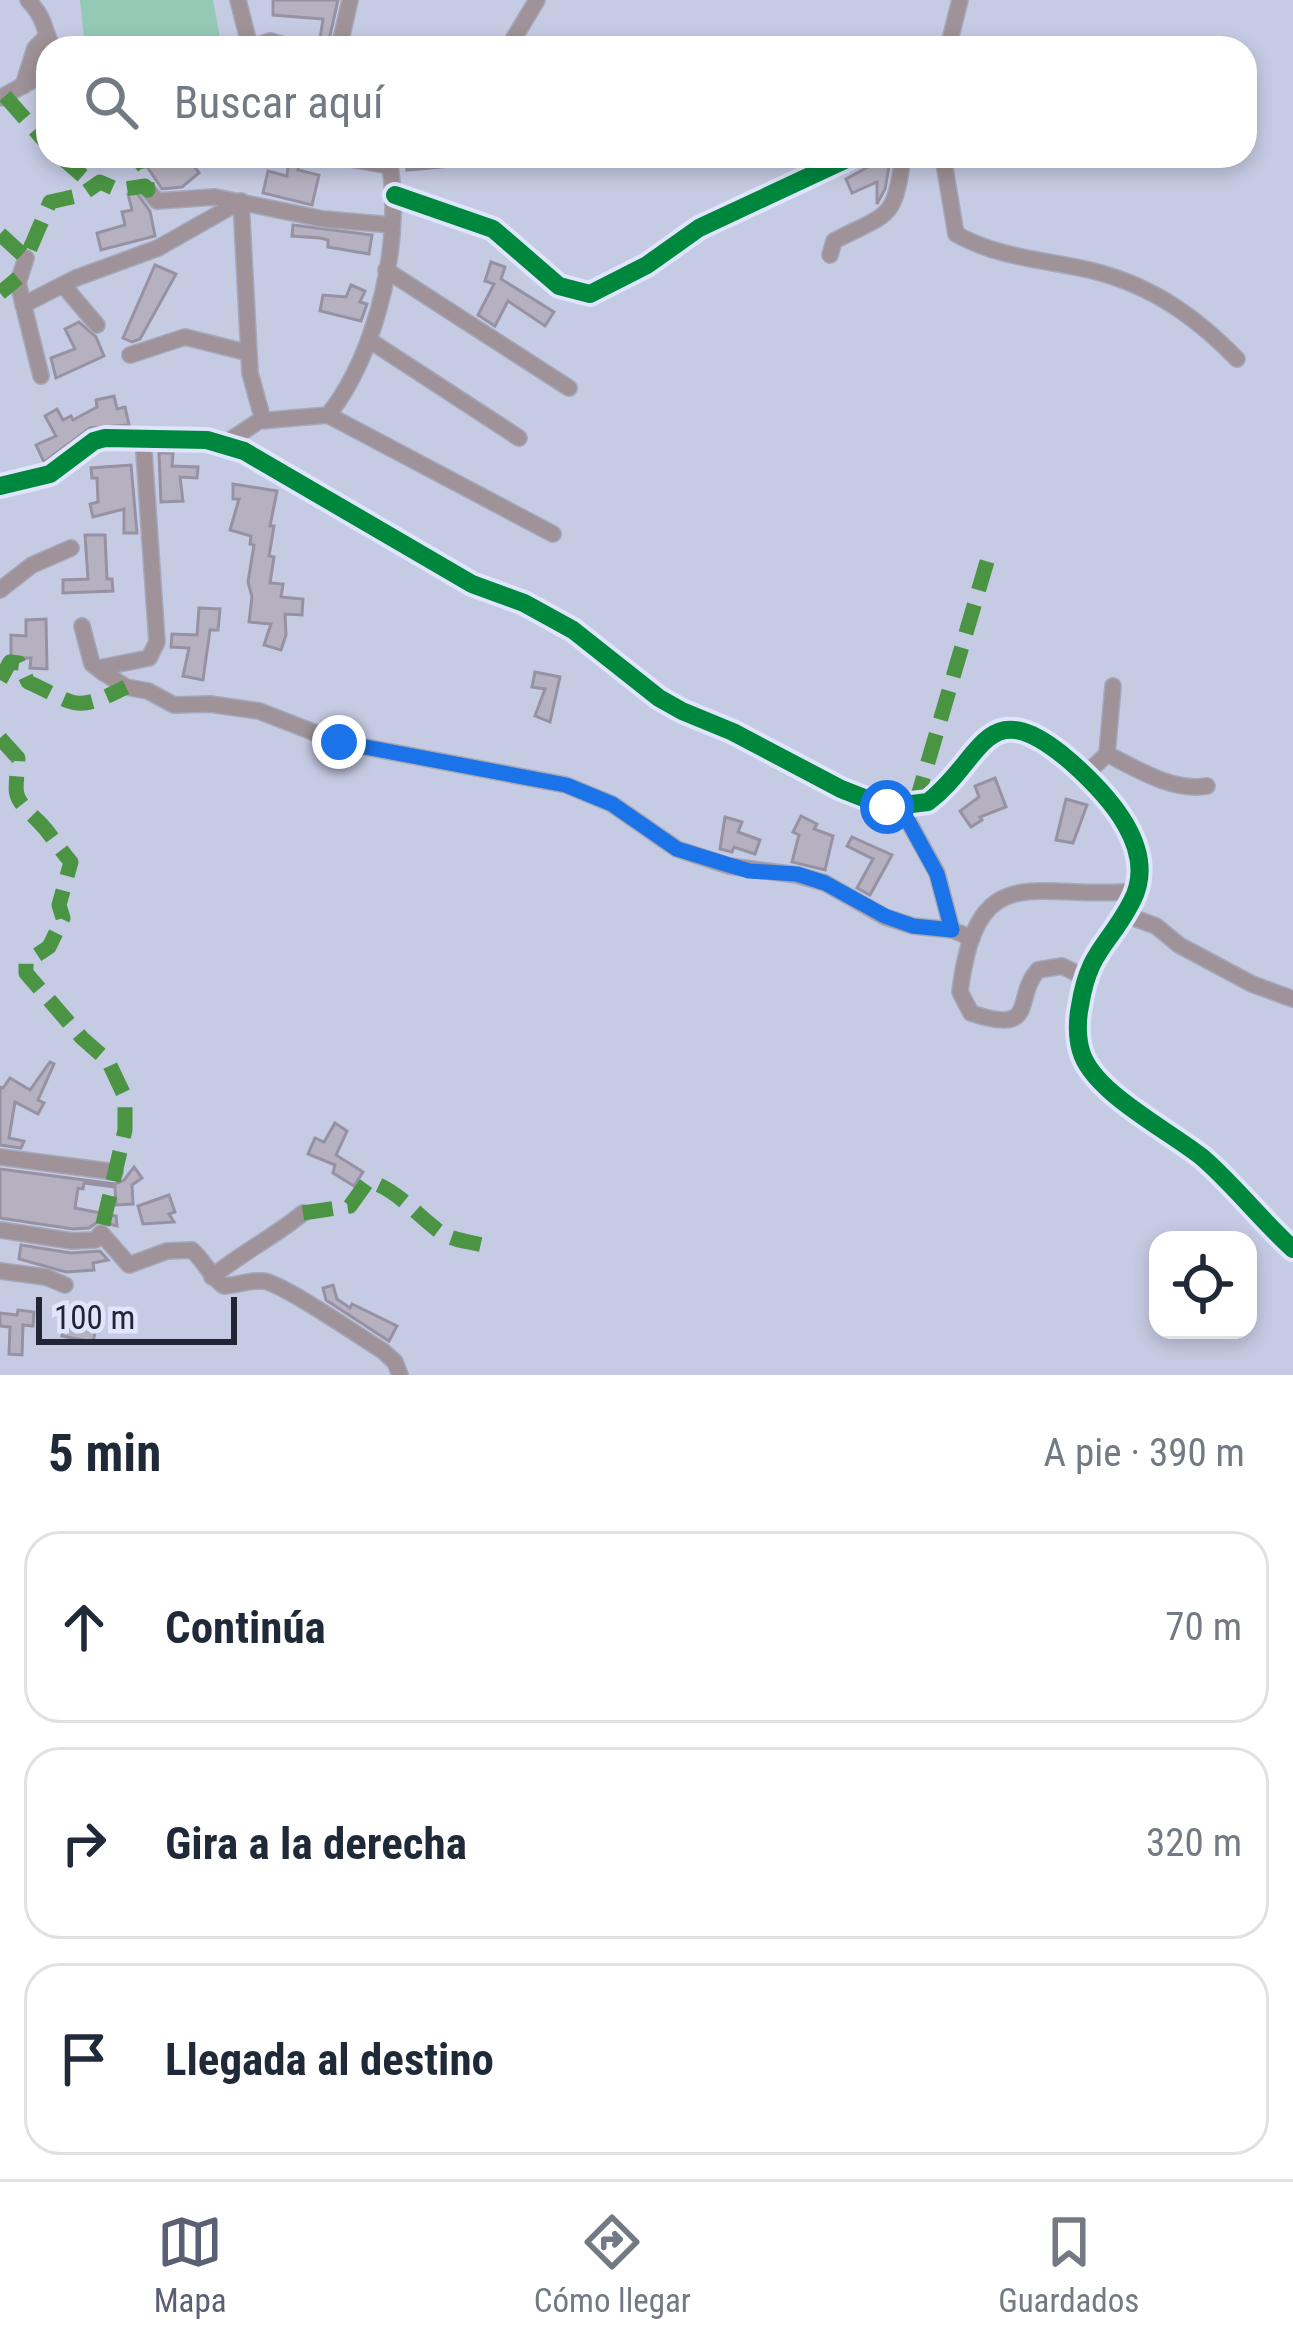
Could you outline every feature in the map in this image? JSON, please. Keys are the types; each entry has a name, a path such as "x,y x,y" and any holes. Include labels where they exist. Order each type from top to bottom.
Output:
{"street":[{"path":"28,0 46,21 49,36"},
{"path":"238,0 247,36"},
{"path":"342,36 350,0"},
{"path":"518,36 536,0"},
{"path":"951,36 960,0"},
{"path":"23,86 36,48"},
{"path":"2,96 36,81"},
{"path":"328,415 369,340 392,225 395,195 390,168"},
{"path":"395,195 494,229 559,286 590,294 647,265 699,228 828,168"},
{"path":"830,255 834,241 892,211 902,168"},
{"path":"945,168 956,234 987,251 1123,280 1194,316 1237,359"},
{"path":"148,190 157,201 196,196 323,219 392,225"},
{"path":"22,305 158,248 241,201"},
{"path":"241,201 249,353 263,420"},
{"path":"26,258 17,284 41,376"},
{"path":"386,270 568,388"},
{"path":"63,284 97,326"},
{"path":"130,355 185,337 249,353"},
{"path":"369,340 519,438"},
{"path":"224,444 263,420 328,415 554,534"},
{"path":"104,673 106,666 149,658 157,642 143,438"},
{"path":"0,487 50,473 94,441 143,438 224,444 244,451 472,584 524,603 573,630 659,698 842,789 901,808 928,802 978,745 1012,730 1042,738 1122,819 1136,844 1142,872 1124,914 1102,941 1084,977 1078,1016 1080,1049 1090,1072 1204,1160 1293,1249"},
{"path":"0,590 32,565 71,548"},
{"path":"82,626 92,664 126,687 148,691 174,705 210,704 259,712 339,742 566,785 612,804 677,849 749,871 797,874 825,883 885,916 972,938"},
{"path":"1084,776 1107,754 1113,686"},
{"path":"1107,754 1175,785 1207,786"},
{"path":"901,808 937,874 952,930"},
{"path":"1084,977 1062,966 1046,967 1032,976 1027,1003 1010,1019 971,1013 960,992 972,938 982,917 1014,891 1136,891"},
{"path":"1124,914 1156,926 1179,945 1227,971 1293,999"},
{"path":"0,1157 115,1172"},
{"path":"212,1277 303,1213"},
{"path":"0,1230 72,1241 95,1240 101,1233 130,1265 167,1251 192,1250 224,1286 260,1280 281,1285 383,1351 400,1375"},
{"path":"0,1271 46,1277 65,1285"}],"green space":[{"path":"80,0 213,0 220,36 84,36"}],"building":[{"path":"273,0 338,0 330,36 320,36 323,19 273,15"},
{"path":"148,168 195,168 199,173 182,187 162,189"},
{"path":"288,168 319,175 312,205 263,193 268,171 287,176"},
{"path":"866,168 889,168 877,204 877,182 852,193 846,179"},
{"path":"136,192 150,211 155,236 101,250 97,233 125,225 122,212 132,210 128,194"},
{"path":"293,225 372,235 369,254 328,247 328,240 320,238 292,236"},
{"path":"491,262 505,267 501,279 554,312 545,326 508,301 495,326 478,315 494,284 485,281"},
{"path":"155,265 176,274 140,339 132,342 123,338"},
{"path":"351,285 365,291 360,302 367,304 361,321 320,311 323,295 346,297"},
{"path":"79,322 96,337 104,356 56,378 51,358 75,349 65,329"},
{"path":"114,396 117,409 125,407 129,425 90,428 44,462 36,445 56,436 45,416 57,409 63,420 71,416 73,420 97,407 96,400"},
{"path":"159,453 173,453 172,466 198,467 197,478 180,477 183,501 161,502"},
{"path":"131,465 137,533 124,533 124,509 93,517 90,504 98,502 97,478 92,478 91,468"},
{"path":"233,484 277,491 270,526 274,526 269,556 274,557 270,583 283,584 281,597 303,599 302,615 285,614 281,650 264,645 271,624 249,622 254,545 251,536 230,530 239,499 233,499"},
{"path":"85,535 105,535 107,579 112,579 113,591 63,593 63,580 88,579"},
{"path":"199,608 220,609 218,630 210,630 203,680 183,676 189,648 171,647 172,634 197,635"},
{"path":"46,619 47,669 30,668 31,658 11,658 11,635 26,636 26,620"},
{"path":"535,672 560,677 550,722 535,716 545,689 532,687"},
{"path":"995,778 1006,807 980,817 971,827 960,811 979,797 975,786"},
{"path":"1066,799 1087,805 1073,843 1056,840"},
{"path":"801,816 817,824 814,829 833,836 825,870 792,862 799,835 793,832"},
{"path":"725,817 742,822 738,832 760,840 755,854 734,847 732,852 720,849"},
{"path":"852,837 892,855 870,895 857,888 873,859 847,846"},
{"path":"50,1062 54,1064 38,1100 44,1103 38,1114 15,1102 9,1138 24,1141 21,1148 0,1145 0,1087 10,1078 30,1090"},
{"path":"335,1123 347,1131 336,1155 363,1172 354,1186 333,1173 335,1165 308,1154 315,1138 324,1142"},
{"path":"134,1167 142,1178 132,1185 133,1204 116,1205 115,1187 84,1183 83,1189 78,1188 75,1208 116,1216 117,1226 99,1221 89,1228 73,1229 0,1218 0,1169 115,1184"},
{"path":"169,1195 174,1222 143,1224 138,1206"},
{"path":"21,1245 71,1253 100,1251 108,1260 93,1263 94,1270 66,1272 19,1259"},
{"path":"333,1285 337,1299 350,1308 352,1304 397,1326 389,1341 326,1300 323,1288"},
{"path":"67,1308 99,1314 93,1342 62,1336"},
{"path":"18,1310 34,1312 33,1326 23,1325 22,1355 9,1354 10,1327 0,1326 0,1313 17,1315"}],"marked path":[{"path":"5,96 36,131"},
{"path":"74,168 92,184"},
{"path":"0,234 26,258 50,202 81,195 100,182 118,190 145,186 148,190 144,168"},
{"path":"0,293 18,278"},
{"path":"915,806 991,548"},
{"path":"0,680 10,662 19,663 28,682 76,703 95,701 126,687"},
{"path":"0,738 18,758 19,800 71,862 59,905 63,918 49,947 26,962 26,973 108,1061 125,1097 125,1130 101,1233"},
{"path":"303,1213 350,1206 368,1181 396,1195 446,1235 483,1245"}],"cycle path":[{"path":"395,195 493,229 559,286 590,294 647,265 699,228 827,168"},
{"path":"0,486 50,474 105,438 207,440 244,451 472,584 524,603 573,630 682,711 887,807 928,802 976,750 1003,731 1020,731 1043,741 1085,775 1114,807 1126,824 1139,862 1132,901 1094,960 1084,987 1078,1035 1088,1066 1116,1096 1203,1158 1293,1249"}],"route":[{"path":"339,742 566,785 612,804 677,849 749,871 797,874 825,883 885,916 913,926 952,930 937,874 901,808 887,807"}]}
